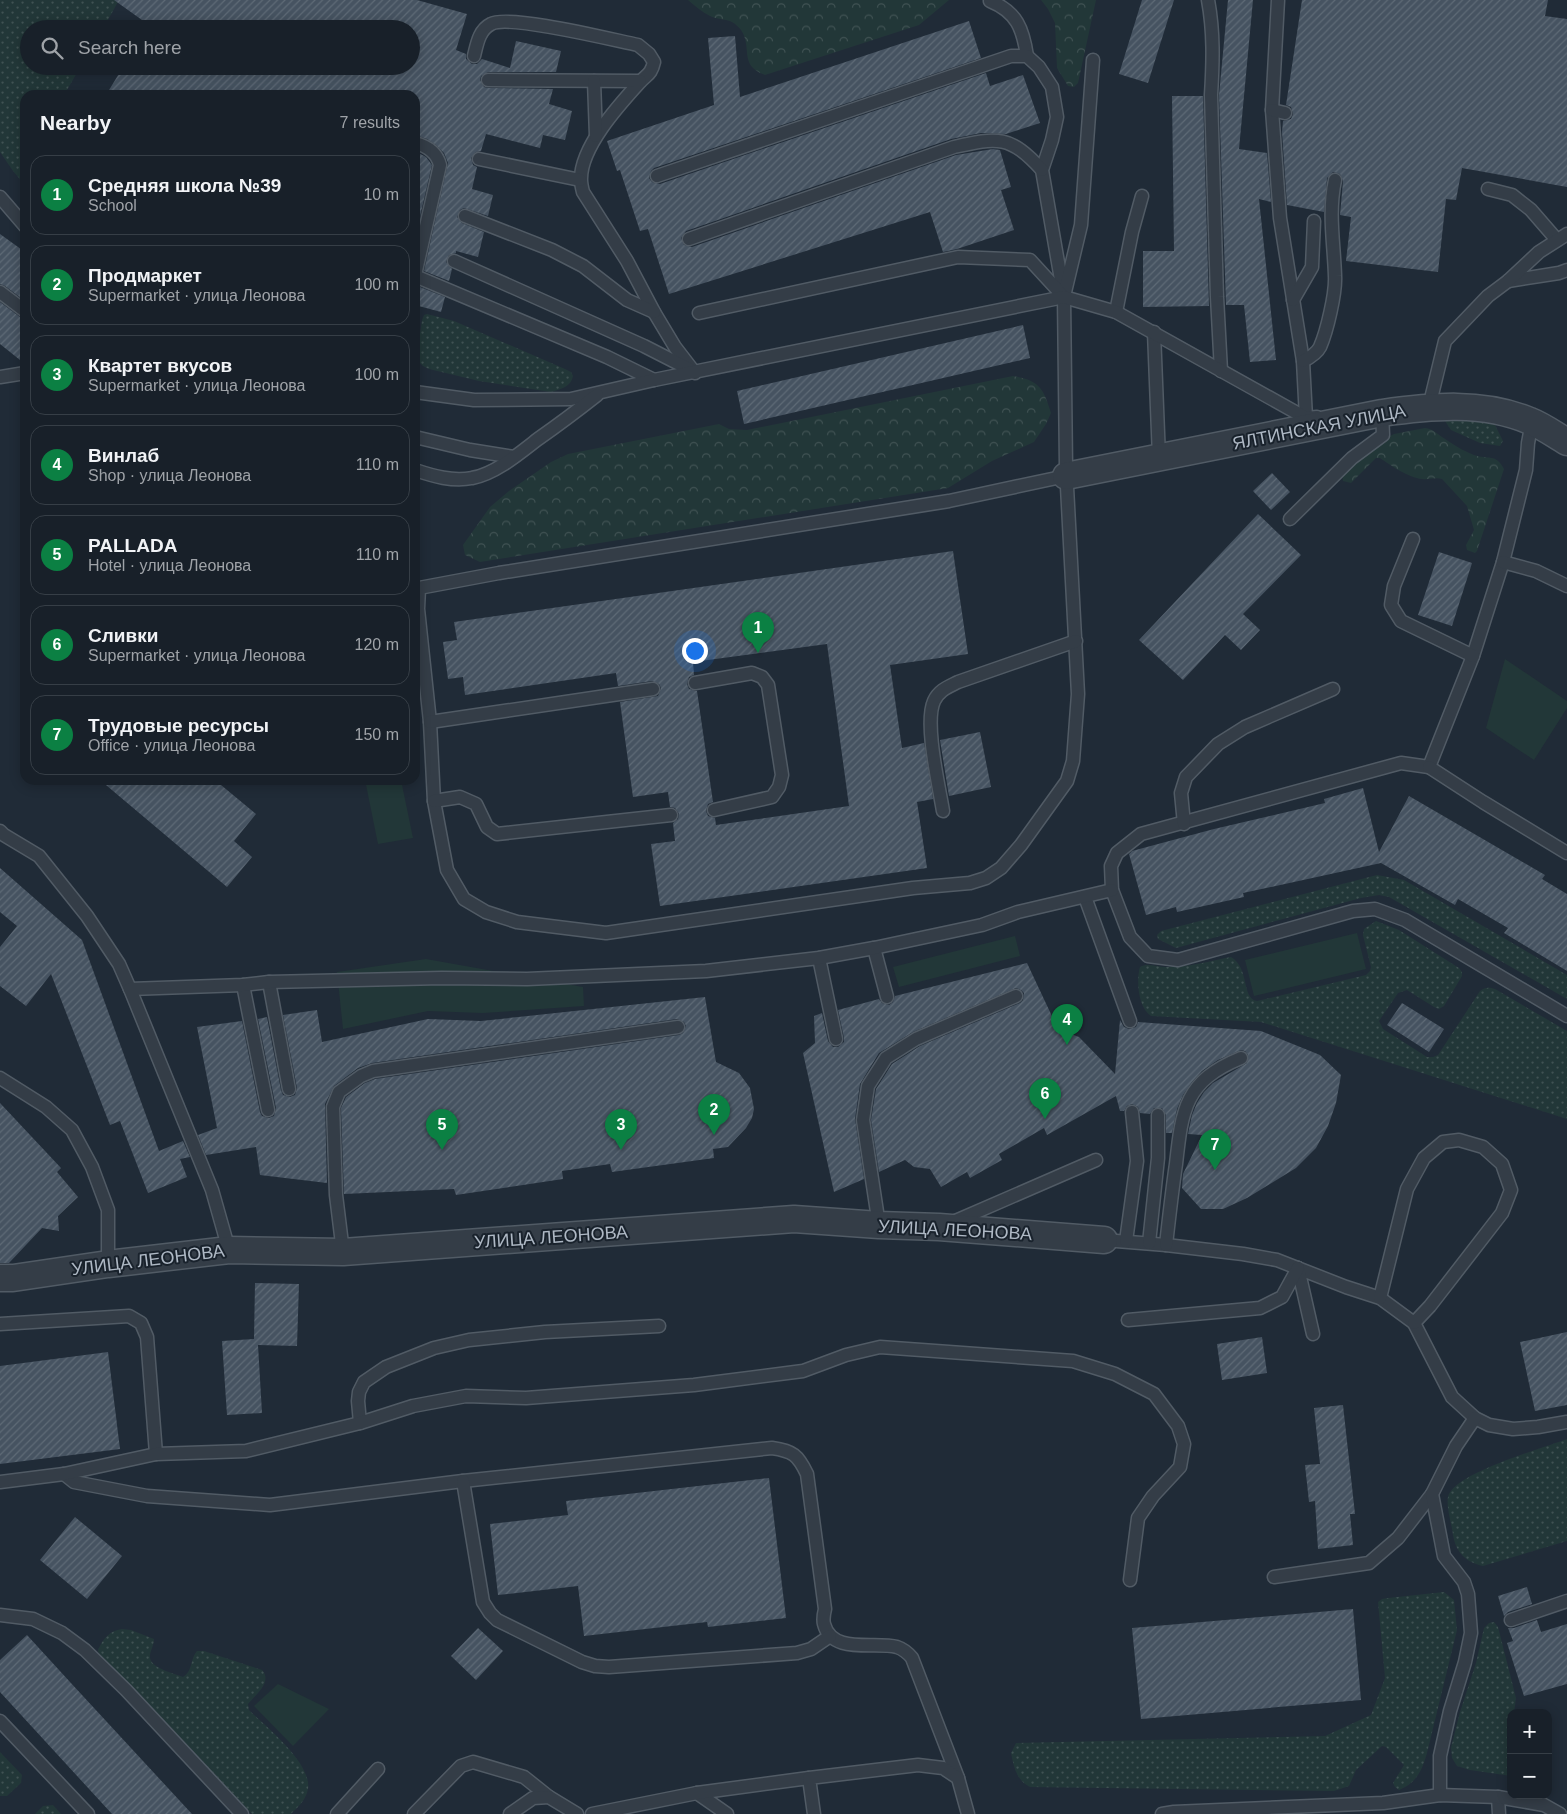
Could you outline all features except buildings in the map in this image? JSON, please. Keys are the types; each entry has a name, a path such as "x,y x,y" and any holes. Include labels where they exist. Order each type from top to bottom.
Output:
{"street":[{"name":"ЯЛТИНСКАЯ УЛИЦА","path":"1066,476 1382,413 1429,407 1485,408 1506,412 1532,422 1567,442"},
{"name":"УЛИЦА ЛЕОНОВА","path":"0,1278 13,1278 108,1264 229,1250 343,1252 794,1219 1115,1240"}],"lane":[{"path":"1208,0 1212,22 1213,66 1211,95 1221,371"},
{"path":"1278,0 1280,218 1303,362 1306,418"},
{"path":"420,628 430,722 434,801 447,870 464,898 486,912 517,922 606,933 913,888 970,883 986,878 1001,868 1066,781 1073,761 1078,694 1066,476 1064,297 1042,170 1057,117 1052,87 1039,68 1027,56 1024,35 1016,19 1001,5 990,1"},
{"path":"474,56 479,35 490,24 499,21 544,26 638,45 650,54 654,62 652,72 640,81 596,136 586,157 580,180 583,192 628,261 654,312 675,347 695,373"},
{"path":"657,176 1011,56 1027,56"},
{"path":"1064,297 1081,225 1093,60"},
{"path":"488,80 640,81"},
{"path":"594,81 596,136"},
{"path":"689,239 954,147 987,139 1005,141 1028,155 1042,170"},
{"path":"420,145 432,151 440,165 420,254"},
{"path":"479,159 580,180"},
{"path":"1303,362 1320,348 1331,313 1335,278 1331,210 1335,180"},
{"path":"1429,407 1445,341 1488,296 1508,281 1539,252 1562,237 1512,195 1488,189"},
{"path":"1116,312 1118,292 1142,196"},
{"path":"0,197 20,220"},
{"path":"465,216 552,250 583,266 627,300 654,312"},
{"path":"1293,300 1312,267 1314,221"},
{"path":"699,313 958,257 1030,260 1064,297"},
{"path":"454,261 644,346 695,373"},
{"path":"1508,281 1567,270"},
{"path":"420,278 607,357 654,380"},
{"path":"0,292 20,307"},
{"path":"420,393 474,400 571,399 654,380 1064,297 1116,312 1221,371 1283,403 1306,418 1382,413 1383,435 1352,458 1290,520"},
{"path":"1154,332 1159,458"},
{"path":"0,366 6,376 20,374"},
{"path":"420,472 437,477 471,478 482,475 514,457 602,392"},
{"path":"1429,767 1473,656 1503,562 1526,470 1532,422"},
{"path":"420,438 470,450 514,457"},
{"path":"420,588 509,571 949,501 1066,476"},
{"path":"1413,539 1394,586 1391,605 1401,621 1473,656"},
{"path":"1503,562 1536,571 1567,586"},
{"path":"943,812 930,716 934,700 942,689 1076,641"},
{"path":"696,683 752,673 762,677 768,685 782,775 779,787 772,797 714,810"},
{"path":"430,722 653,689"},
{"path":"1184,824 1181,792 1186,777 1218,744 1245,727 1333,689"},
{"path":"1567,853 1429,767 1401,763 1184,824 1141,834 1117,853 1111,866 1112,890 1130,937 1148,956 1178,960 1354,911 1375,909 1405,920 1567,1016"},
{"path":"434,801 460,797 476,804 487,827 497,834 671,815"},
{"path":"1,834 39,856 87,916 119,964 212,1190 229,1250"},
{"path":"130,989 242,985 269,982 528,979 688,972 819,958 874,948 982,925 1018,912 1112,890"},
{"path":"1085,897 1130,1021"},
{"path":"874,948 887,997"},
{"path":"819,958 836,1039"},
{"path":"269,982 290,1089"},
{"path":"242,985 268,1110"},
{"path":"879,1226 863,1120 868,1086 886,1058 916,1039 1016,996"},
{"path":"343,1252 336,1195 333,1107 339,1092 361,1076 373,1071 678,1027"},
{"path":"1166,1245 1183,1112 1198,1086 1209,1075 1241,1058"},
{"path":"0,1078 46,1107 72,1130 92,1167 108,1210 108,1264"},
{"path":"1132,1112 1137,1161 1115,1240 1277,1260 1380,1298 1414,1323 1452,1397 1475,1418 1489,1425 1513,1429 1538,1428 1567,1422"},
{"path":"1149,1243 1158,1165 1158,1115"},
{"path":"1380,1298 1407,1189 1424,1158 1443,1142 1459,1140 1482,1147 1502,1164 1511,1190 1502,1213 1430,1306 1414,1323"},
{"path":"940,1228 1096,1160"},
{"path":"1128,1320 1260,1308 1282,1297 1298,1268"},
{"path":"1298,1268 1313,1334"},
{"path":"0,1324 129,1316 141,1324 147,1337 156,1454"},
{"path":"360,1423 358,1401 359,1392 364,1382 386,1367 434,1348 478,1339 545,1332 659,1326"},
{"path":"0,1482 64,1474 156,1454 246,1451 360,1423 413,1406 466,1396 526,1398 694,1385 803,1371 846,1355 880,1347 1073,1361 1115,1374 1154,1394 1178,1426 1184,1444 1180,1468 1153,1496 1138,1518 1130,1580"},
{"path":"1274,1577 1369,1563 1398,1538 1432,1494 1456,1446 1475,1418"},
{"path":"64,1474 74,1482 147,1496 270,1505 463,1481 772,1448 786,1450 800,1459 807,1474 825,1609 824,1624 830,1636 842,1643 896,1646 912,1658 958,1778 968,1814"},
{"path":"463,1481 483,1602 490,1613 497,1620 582,1662 608,1667 796,1653 811,1649 830,1636"},
{"path":"1432,1494 1444,1556 1464,1582 1468,1594 1471,1633 1440,1756 1440,1796"},
{"path":"1510,1620 1567,1601"},
{"path":"0,1615 33,1619 62,1633 85,1650 126,1690 242,1814"},
{"path":"0,1721 88,1814"},
{"path":"414,1814 461,1766 473,1762 524,1777 550,1797 577,1814"},
{"path":"592,1814 697,1793 918,1765 943,1768 958,1778"},
{"path":"336,1814 378,1769"},
{"path":"809,1778 814,1814"},
{"path":"697,1793 727,1814"},
{"path":"1169,1813 1380,1808 1440,1796 1498,1797 1544,1805 1560,1814"},
{"path":"510,1814 533,1798 550,1797"},
{"path":"1498,1797 1499,1814"}],"green space":[{"path":"0,0 119,0 108,20 20,20 20,75 76,75 67,90 20,90 20,179 0,152"},
{"path":"688,0 949,0 919,25 765,75 757,71 749,61 744,37 737,26 730,21 710,16"},
{"path":"1041,0 1096,0 1078,83 1074,87 1068,86 1057,68 1055,23"},
{"path":"427,314 454,321 565,369 571,372 572,380 565,387 551,392 479,381 429,369 420,363 420,334 424,315"},
{"path":"1013,376 1029,380 1040,387 1051,413 1046,424 1034,442 992,461 948,488 480,562 465,555 463,545 490,507 509,491 551,462 568,454 719,424 729,429 747,430"},
{"path":"1482,417 1495,425 1503,441 1500,446 1480,443 1451,430 1443,418"},
{"path":"1425,428 1432,430 1470,453 1495,459 1504,469 1475,553 1467,550 1466,545 1474,530 1467,506 1442,479 1417,478 1400,471 1380,458 1376,458 1351,483 1343,481 1342,475 1386,438 1394,434"},
{"path":"1505,659 1567,701 1567,708 1534,760 1486,728"},
{"path":"366,785 402,785 413,838 378,844"},
{"path":"1377,875 1404,880 1567,975 1567,999 1389,897 1379,895 1361,898 1176,948 1158,939 1157,935 1161,931"},
{"path":"1376,921 1399,930 1459,968 1462,972 1462,976 1444,1006 1439,1009 1407,990 1398,993 1379,1021 1383,1029 1427,1057 1433,1057 1438,1055 1480,991 1487,988 1495,989 1567,1031 1567,1119 1261,1022 1151,1016 1143,1007 1138,986 1140,967 1146,965 1184,966 1231,957 1241,968 1249,994 1252,999 1257,1001 1366,975 1371,967 1363,935 1364,929"},
{"path":"1357,933 1366,969 1254,996 1245,960"},
{"path":"1015,936 1020,956 899,987 893,967"},
{"path":"426,959 583,987 584,1006 483,1013 428,1011 343,1029 337,972"},
{"path":"1567,1439 1567,1541 1483,1566 1463,1556 1454,1541 1448,1511 1448,1497 1454,1488 1465,1479 1482,1470"},
{"path":"1444,1592 1454,1600 1457,1630 1423,1765 1414,1780 1399,1790 1393,1783 1404,1765 1386,1747 1382,1746 1356,1770 1349,1786 1334,1791 1030,1787 1016,1773 1011,1753 1016,1743 1325,1736 1371,1715 1385,1678 1378,1602 1388,1598"},
{"path":"1494,1622 1498,1627 1516,1698 1515,1709 1507,1709 1507,1775 1470,1770 1457,1766 1452,1758 1451,1748 1460,1712 1476,1663 1484,1628 1489,1623"},
{"path":"122,1629 131,1630 154,1639 150,1660 157,1667 183,1677 188,1672 197,1651 204,1651 262,1670 265,1675 264,1684 248,1704 249,1710 296,1757 307,1779 308,1789 305,1797 291,1814 252,1814 132,1686 99,1656 98,1650 104,1639 113,1632"},
{"path":"278,1684 329,1709 293,1746 254,1706"},
{"path":"0,1752 22,1775 21,1783 7,1796 0,1796"},
{"path":"53,1805 61,1814 35,1814 43,1806"}],"place":[{"name":"Средняя школа №39","path":"758,653"},
{"name":"Винлаб","path":"1067,1045"},
{"name":"Сливки","path":"1045,1119"},
{"name":"Продмаркет","path":"714,1135"},
{"name":"PALLADA","path":"442,1150"},
{"name":"Квартет вкусов","path":"621,1150"},
{"name":"Трудовые ресурсы","path":"1215,1170"}]}
